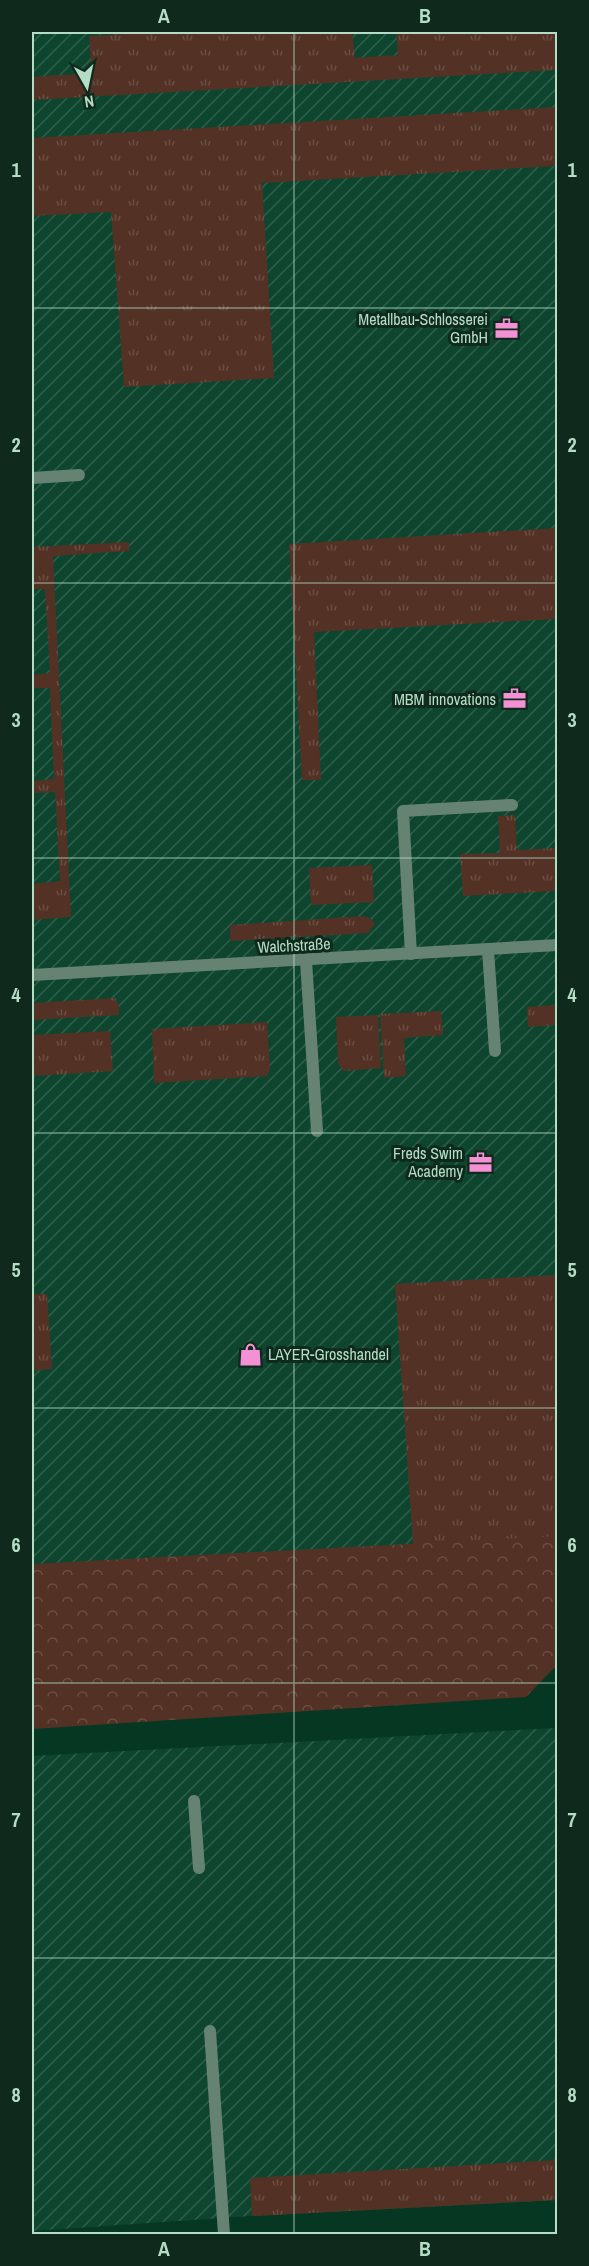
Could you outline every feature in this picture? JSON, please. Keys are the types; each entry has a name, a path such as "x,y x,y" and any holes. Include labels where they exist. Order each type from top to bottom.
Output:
{"street":[{"path":"32,478 79,475"},
{"path":"411,954 403,811 512,805"},
{"name":"Walchstraße","path":"32,975 558,945"},
{"path":"488,950 495,1051"},
{"path":"306,961 317,1131"},
{"path":"194,1801 199,1868"},
{"path":"210,2031 224,2235"}],"shaded area":[{"path":"32,32 557,32 557,1536 32,1565"},
{"path":"557,1728 557,2200 252,2216 32,2231 32,1756"}],"green space":[{"path":"159,32 352,32 355,58 398,55 396,32 557,32 557,70 32,100 32,77 92,73 89,36"},
{"path":"557,107 557,166 262,183 274,378 124,387 111,212 32,216 32,138"},
{"path":"557,528 557,619 314,632 321,780 302,780 289,544"},
{"path":"129,542 129,551 53,556 71,917 32,920 32,884 60,881 55,792 32,793 32,781 54,779 50,688 32,688 32,675 50,673 45,589 32,589 32,547"},
{"path":"515,815 517,850 557,848 557,891 463,896 460,854 500,853 498,816"},
{"path":"372,865 374,902 311,905 309,868"},
{"path":"363,916 370,918 375,924 368,933 230,941 230,925"},
{"path":"115,998 119,1006 119,1015 32,1020 32,1003"},
{"path":"557,1005 557,1025 528,1027 527,1007"},
{"path":"441,1011 443,1035 404,1038 406,1076 384,1078 380,1014"},
{"path":"378,1015 381,1068 344,1071 338,1064 336,1017"},
{"path":"267,1022 270,1069 267,1076 154,1083 152,1029"},
{"path":"110,1031 113,1071 32,1076 32,1035"},
{"path":"557,1275 557,1570 413,1544 395,1284"},
{"path":"32,1294 47,1294 52,1369 32,1371"},
{"path":"557,1536 557,1668 554,1668 526,1697 32,1729 32,1564"},
{"path":"557,2160 557,2200 252,2216 250,2178"}],"place":[{"name":"Metallbau-Schlosserei GmbH","path":"506,328"},
{"name":"MBM innovations","path":"514,699"},
{"name":"Freds Swim Academy","path":"481,1162"},
{"name":"LAYER-Grosshandel","path":"250,1354"}]}
